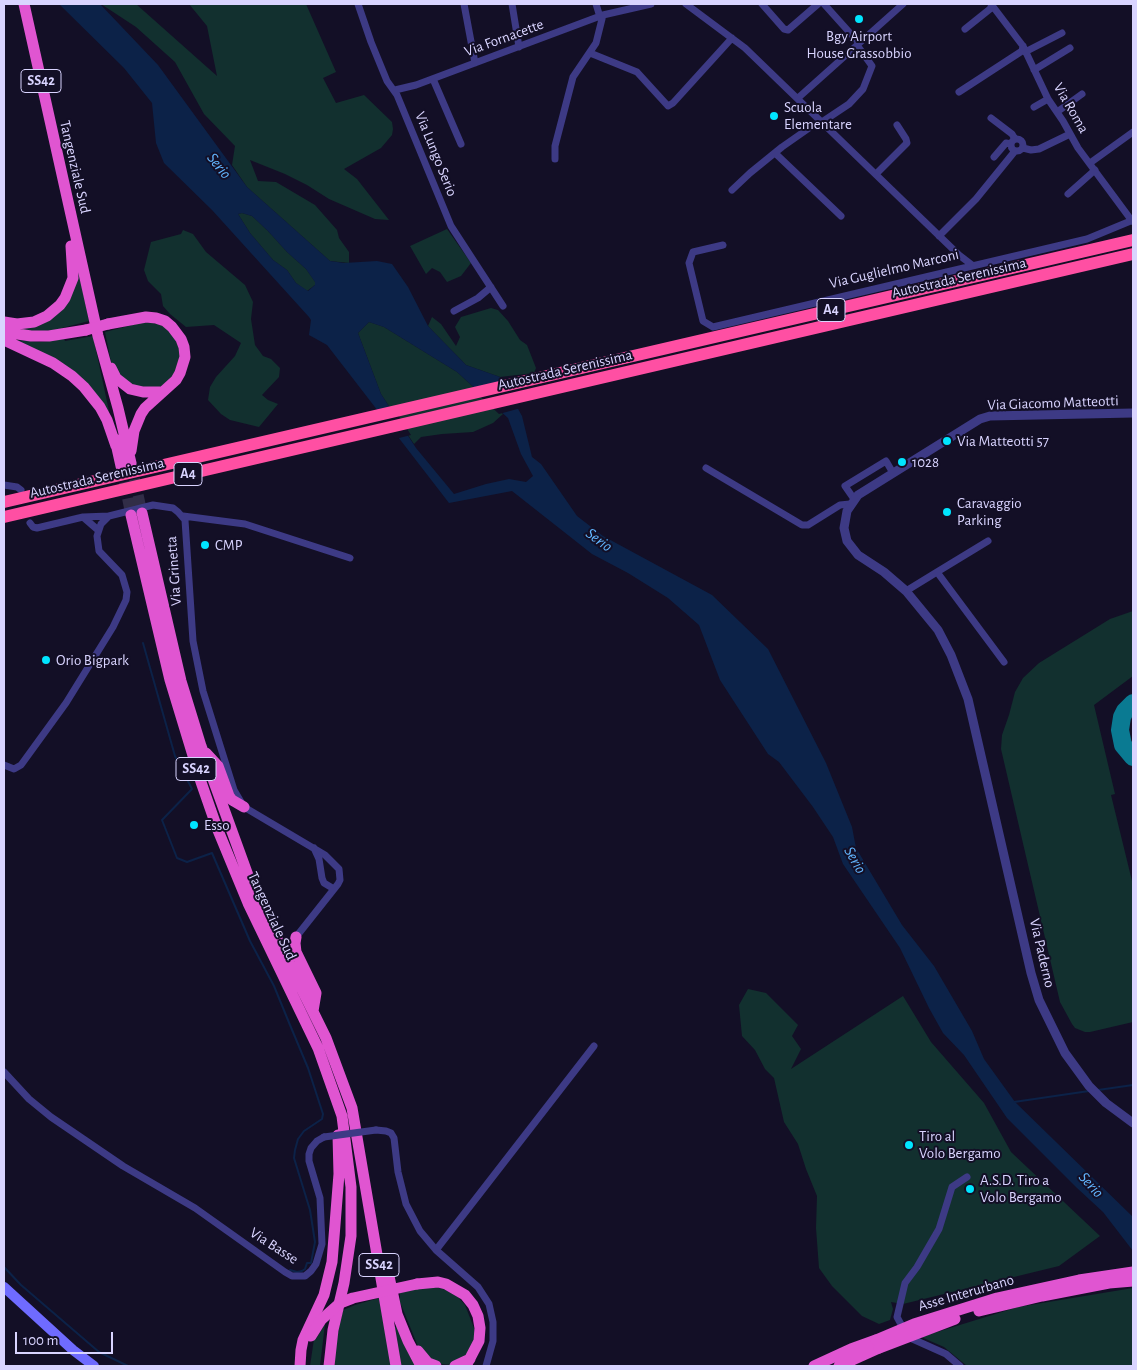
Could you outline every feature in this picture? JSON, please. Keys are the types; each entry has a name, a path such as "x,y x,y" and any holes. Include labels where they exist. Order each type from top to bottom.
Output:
{"highway":[{"name":"Tangenziale Sud","path":"24,4 98,336 118,408 126,465"},
{"path":"4,322 26,324 40,320 60,305 69,289 72,278 73,253 64,206 64,185"},
{"name":"Autostrada Serenissima","path":"4,502 1133,240"},
{"name":"Autostrada Serenissima","path":"4,517 1133,254"},
{"path":"4,332 15,335 40,336 67,334 140,318 156,318 165,321 177,332 184,347 185,357 183,366 176,380 145,408 137,421 126,465"},
{"name":"Tangenziale Sud","path":"98,336 116,446 126,465"},
{"path":"98,336 111,369 122,384 136,391 161,392"},
{"path":"4,340 53,363 84,387 100,407 107,420 116,446"},
{"name":"Tangenziale Sud","path":"333,1330 344,1283 351,1236 352,1211 349,1164 342,1116 318,1048 248,903 217,828 201,782 170,680 137,514 181,681 201,746 254,892 314,1011 339,1068 352,1108 362,1164"},
{"path":"201,746 218,766 229,796 232,800 244,806"},
{"path":"296,937 296,952 316,993 314,1011"},
{"path":"300,1366 303,1340 324,1296 332,1262 339,1174 338,1125 342,1116"},
{"path":"362,1164 375,1208 402,1328 421,1366"},
{"name":"SS42","path":"362,1164 396,1366"},
{"name":"Asse Interurbano","path":"839,1366 914,1324 997,1298 1079,1280 1133,1272"},
{"name":"Asse Interurbano","path":"814,1366 851,1349 878,1344 975,1312 1109,1283 1133,1281"},
{"path":"306,1366 307,1347 311,1336 321,1320 340,1304 353,1298 417,1284 438,1282 446,1284 465,1295 478,1316 480,1328 479,1341 468,1363 455,1366"},
{"path":"394,1297 418,1351 424,1359 436,1366"},
{"path":"329,1366 333,1330"},
{"name":"SS42","path":"323,1366 324,1344 333,1330"}],"main road":[{"path":"4,1287 73,1350 94,1366"}],"street":[{"name":"Via Lungo Serio","path":"358,4 387,81 395,90 450,226 503,306"},
{"path":"464,4 475,63"},
{"path":"512,4 519,46"},
{"path":"555,159 555,146 573,77 596,43 602,16 596,4"},
{"name":"Via Fornacette","path":"395,90 433,79 602,16 651,4"},
{"path":"686,4 745,48 959,255 972,265"},
{"path":"762,4 784,30 788,30 818,4"},
{"path":"732,190 775,153 812,126 822,122 849,104 863,89 872,66 858,44 824,4"},
{"path":"798,98 903,4"},
{"path":"965,30 990,9 991,4"},
{"name":"Via Roma","path":"991,4 1024,49 1048,99 1078,148 1133,220"},
{"path":"959,92 1024,49 1062,33"},
{"path":"590,52 637,72 668,106 673,103 732,38"},
{"path":"1034,70 1070,48"},
{"path":"433,79 461,144"},
{"path":"1057,112 1082,94"},
{"path":"1034,107 1048,99"},
{"path":"991,118 1012,134 1013,145"},
{"path":"876,174 907,143 897,125"},
{"path":"1068,194 1093,167 1133,132"},
{"path":"994,157 1006,144 1013,145 1020,151 1023,148 1039,149 1070,134"},
{"path":"940,236 976,199 1019,139 1022,142 1023,148"},
{"path":"775,153 841,216"},
{"name":"Via Guglielmo Marconi","path":"723,244 693,252 689,262 703,321 712,327 1087,239 1133,220"},
{"path":"959,255 964,267"},
{"path":"454,311 478,298 491,287"},
{"name":"Via Giacomo Matteotti","path":"706,468 802,525 808,525 840,505 852,502 866,490 974,422 985,418 1133,414"},
{"path":"893,473 886,461 845,486 852,502 847,511 844,528 847,541 858,555 884,572 906,591 988,541"},
{"path":"4,485 17,487 21,490"},
{"name":"Via Grinetta","path":"30,523 33,527 38,528 83,517 109,516 153,506 172,508 183,516 193,641 203,691 234,790 244,806"},
{"path":"4,765 14,769 21,765 66,703 105,640 126,600 127,592 122,575 99,551 97,544 100,524 109,516"},
{"path":"183,516 245,524 350,558"},
{"path":"83,517 98,530"},
{"path":"936,572 1004,662"},
{"name":"Via Paderno","path":"906,591 938,630 952,655 964,684 1039,1000 1065,1053 1089,1086 1103,1100 1133,1123"},
{"path":"244,806 325,855 339,869 340,880 296,937"},
{"path":"313,848 319,859 324,883 334,889"},
{"path":"436,1250 594,1046"},
{"name":"Via Basse","path":"4,1072 29,1099 51,1117 123,1166 195,1208 292,1276 305,1276 311,1271 316,1264 322,1244 320,1198 309,1160 310,1148 316,1141 324,1137 376,1130 386,1131 394,1138 398,1172 406,1204 420,1231 436,1250 478,1287 489,1304 493,1322 493,1341 486,1366"},
{"path":"960,1366 946,1354 908,1337 896,1317 905,1283 917,1267 939,1229 952,1187 967,1177"}],"green space":[{"path":"101,4 136,4 217,76 207,26 189,4 306,4 336,72 323,78 336,103 364,95 392,122 392,135 381,148 344,169 357,179 389,220 375,219 329,199 285,174 250,160 258,181 276,182 315,205 337,230 339,238 349,252 349,263 330,261 247,187 232,165 235,146 204,114 175,62 136,27"},
{"path":"242,213 252,216 268,231 306,269 316,283 315,285 307,291 296,283 287,270 273,260 250,233 238,214"},
{"path":"447,229 471,263 461,276 447,282 440,272 432,268 426,274 410,246"},
{"path":"183,230 193,234 206,252 245,285 253,302 251,319 255,345 263,356 271,359 280,368 279,377 262,395 278,404 259,427 230,420 221,414 208,400 210,387 216,377 235,356 241,343 214,325 186,327 163,306 161,294 148,281 144,270 151,242 181,234"},
{"path":"78,268 89,321 62,328 62,330 22,331 18,327 49,319"},
{"path":"491,308 498,310 508,321 520,340 527,345 536,368 534,373 500,377 466,365 428,326 432,317 441,324 456,346 460,337 455,327 461,317"},
{"path":"144,322 159,324 166,328 173,334 180,350 180,362 177,371 166,383 158,388 135,388 115,370 111,362 105,332"},
{"path":"369,322 384,327 457,372 503,414 493,423 473,432 421,437 414,444 381,394 358,333"},
{"path":"93,336 109,411 108,417 102,403 15,340 40,342 64,339 65,341"},
{"path":"1133,611 1133,676 1094,705 1115,794 1111,795 1133,885 1133,1022 1085,1032 1075,1028 1060,1002 1001,749 1002,735 1015,692 1023,678 1039,663 1110,619"},
{"name":"Tiro al Volo Bergamo","path":"748,989 766,993 798,1025 792,1036 801,1049 791,1069 903,996 931,1042 984,1103 1011,1152 1100,1236 1059,1266 903,1304 891,1302 893,1309 890,1320 879,1324 862,1316 832,1286 819,1268 816,1228 817,1196 798,1144 784,1122 774,1078 765,1069 755,1050 742,1036 739,1005"},
{"path":"433,1287 444,1289 458,1297 465,1305 474,1328 475,1340 470,1352 451,1365 429,1361 419,1349 400,1302 400,1293"},
{"path":"1133,1288 1133,1366 967,1366 944,1347 921,1337 1018,1307"},
{"path":"379,1298 392,1366 335,1366 335,1346 343,1310"},
{"path":"325,1324 320,1366 310,1366 314,1339 316,1339"},
{"path":"394,1327 399,1327 416,1366 401,1366"}],"water":[{"name":"Serio","path":"59,4 100,4 158,65 247,187 330,261 344,263 377,261 392,264 408,287 428,326 466,365 500,377 522,416 532,457 541,464 577,516 603,536 712,595 768,649 826,763 852,827 856,848 902,925 934,966 972,1031 984,1059 1015,1102 1133,1217 1133,1251 1103,1212 1007,1118 964,1055 943,1033 900,948 843,864 833,837 779,762 768,754 720,680 699,625 668,598 628,573 592,554 512,491 449,503 327,345 309,335 311,320 309,317 212,210 164,163 156,143 152,103 124,68","holes":["242,213 252,216 268,231 306,269 315,285 308,291 296,283 287,270 273,260 250,233 238,214","369,322 384,327 457,372 508,418 521,454 533,476 526,482 509,479 454,494 416,448 381,394 358,333"]}],"pier":[{"path":"505,380 521,408 499,414 471,388"},
{"path":"393,407 411,435 395,439 374,411"}],"waterway":[{"path":"143,643 175,756 192,789 162,820 177,858 187,862 212,853 250,941 274,986 308,1068 323,1114 322,1119 304,1131 298,1139 295,1150 294,1158 310,1210 315,1242 311,1263 307,1263 302,1271 290,1270"},
{"path":"1098,1090 1133,1085"},
{"path":"1014,1102 1089,1091"},
{"path":"4,1267 21,1285 99,1352 128,1366"}],"taxiway":[{"path":"1133,703 1122,717 1120,730 1123,745 1133,757"}],"tunnel":[{"path":"131,463 142,513"},
{"path":"121,466 131,515"}],"place":[{"name":"Bgy Airport House Grassobbio","path":"859,19"},
{"name":"Scuola Elementare","path":"774,116"},
{"name":"Via Matteotti 57","path":"947,441"},
{"name":"1028","path":"902,462"},
{"name":"Caravaggio Parking","path":"947,512"},
{"name":"CMP","path":"205,545"},
{"name":"Orio Bigpark","path":"46,660"},
{"name":"Esso","path":"194,825"},
{"name":"Tiro al Volo Bergamo","path":"909,1145"},
{"name":"A.S.D. Tiro a Volo Bergamo","path":"970,1189"}]}
